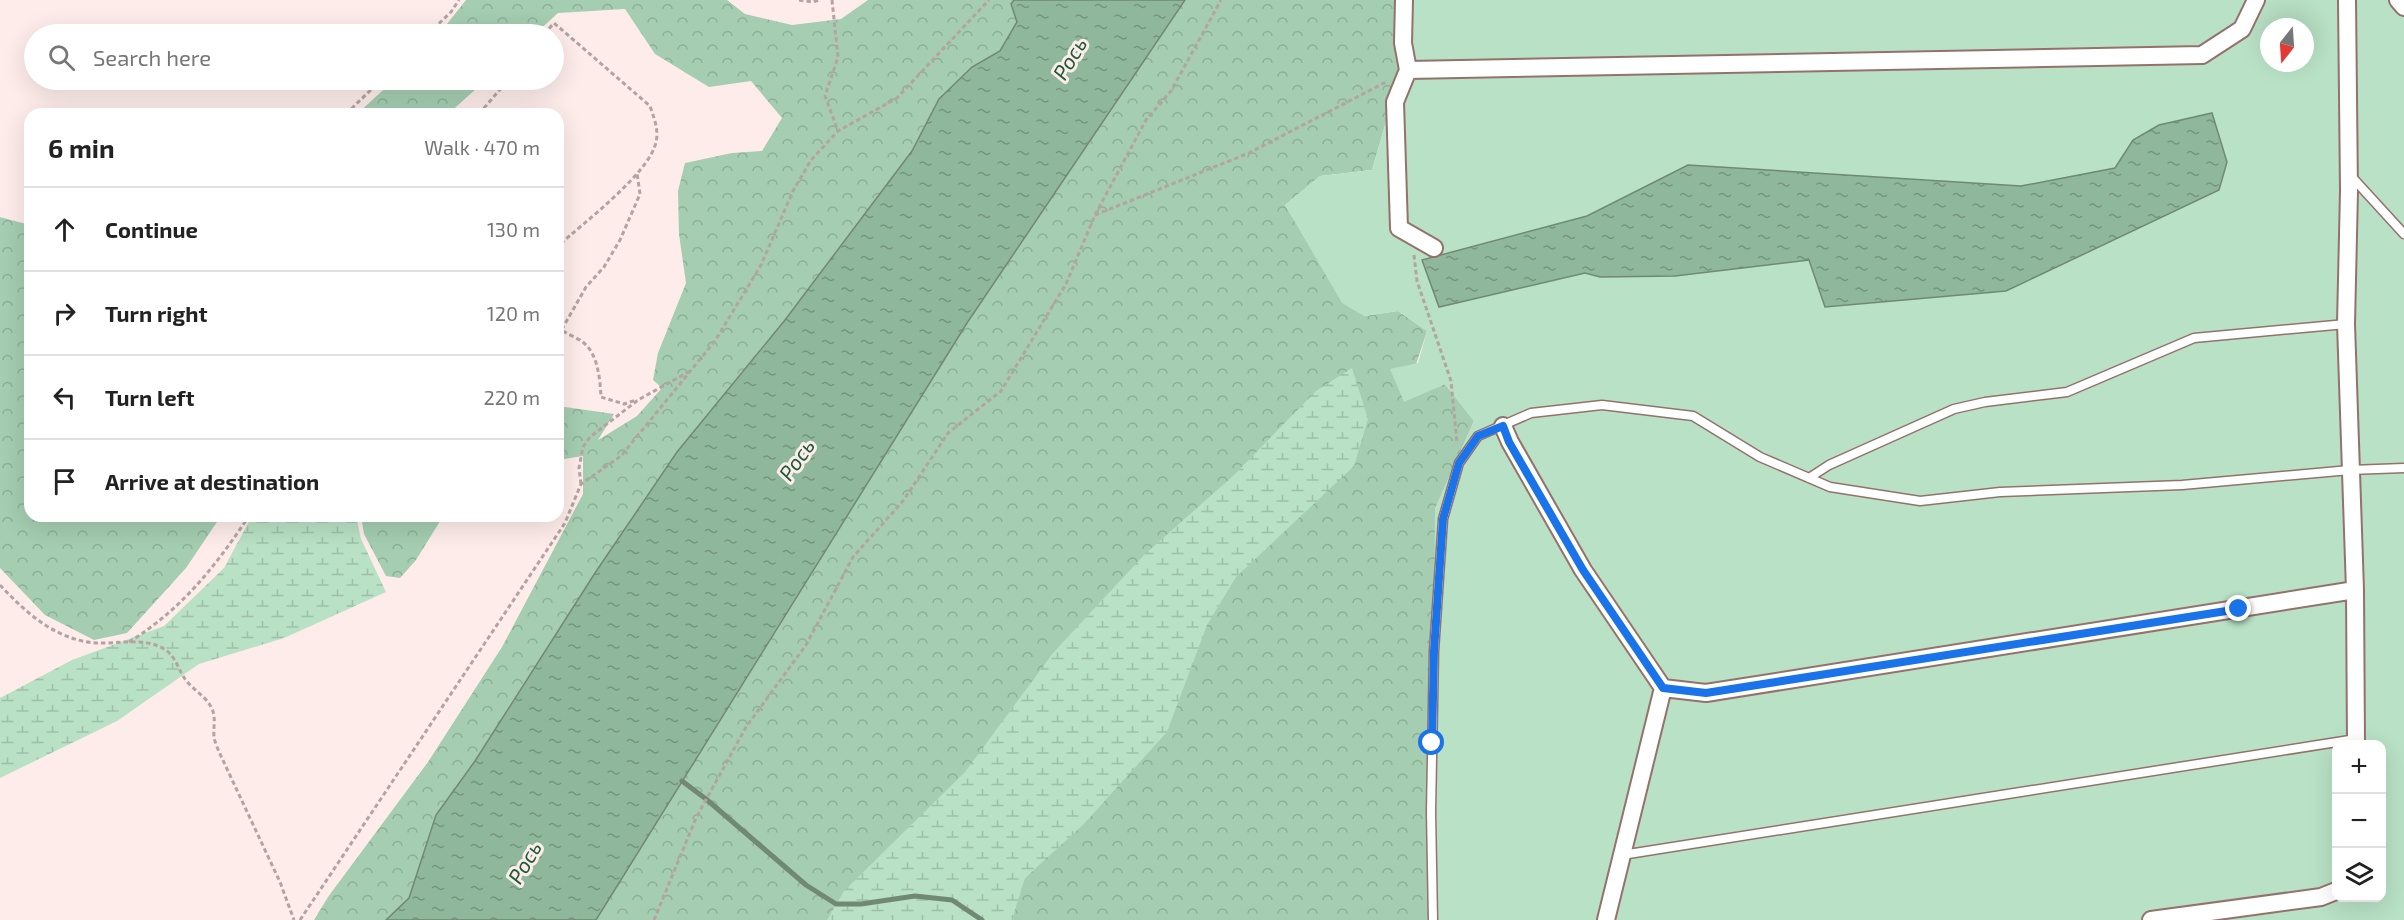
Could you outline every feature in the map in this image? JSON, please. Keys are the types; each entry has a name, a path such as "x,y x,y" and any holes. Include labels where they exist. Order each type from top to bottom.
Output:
{"street":[{"path":"1404,0 1403,43 1408,70 1395,102 1400,228 1434,248"},
{"path":"1408,70 2202,55 2242,29 2256,0"},
{"path":"2347,0 2349,173 2346,324 2355,591 2356,740"},
{"path":"2398,0 2404,7"},
{"path":"1503,426 1509,442 1583,570 1663,688 1606,920"},
{"path":"1663,688 1706,693 2355,591"},
{"path":"2151,920 2321,897 2332,893"}],"lane":[{"path":"2349,173 2404,234"},
{"path":"1809,478 1829,465 1954,410 1985,402 2067,392 2194,338 2346,324"},
{"path":"1432,920 1431,812 1434,651 1443,519 1459,463 1478,436 1531,412 1602,405 1693,416 1760,457 1830,487 1920,501 2000,492 2182,485 2350,470 2404,468"},
{"path":"1622,855 2332,746"}],"path":[{"path":"438,24 459,0"},
{"path":"799,0 812,2 820,0"},
{"path":"832,0 838,57 825,96 838,131"},
{"path":"300,920 565,523 582,484 621,456 715,341 761,265 793,191 811,160 838,131 897,98 989,0"},
{"path":"654,920 696,818 746,727 806,645 853,557 903,501 948,433 1001,391 1066,284 1095,215 1146,120 1171,91 1221,0"},
{"path":"564,32 650,106 656,124 656,143 649,158 637,173 564,240"},
{"path":"1095,215 1249,153 1408,70"},
{"path":"352,108 371,90"},
{"path":"484,108 499,90"},
{"path":"564,326 586,287 604,267 620,240 640,194 637,173"},
{"path":"1412,235 1417,281 1451,381 1459,463"},
{"path":"564,331 584,343 594,358 601,382 601,397 624,404 638,400"},
{"path":"582,484 579,468 583,447 602,426 638,400 694,369"},
{"path":"128,643 168,615 206,578 245,522"},
{"path":"0,585 20,606 57,632 75,640 149,642 165,649 173,657 185,679 210,704 215,718 214,738 220,754 280,882 294,920"}],"green space":[{"path":"466,0 727,0 745,14 792,25 841,19 868,0 1014,0 1011,4 1017,22 1000,51 972,67 939,99 912,151 785,320 677,452 595,573 475,761 436,815 409,898 386,920 314,920 328,897 428,762 502,647 583,494 583,456 564,459 564,407 614,414 598,440 637,416 662,388 653,380 658,353 686,283 679,234 678,191 685,163 732,153 762,151 782,118 751,81 709,87 655,54 625,9 558,13 546,24 447,24"},
{"path":"1185,0 1397,0 1399,77 1372,170 1320,176 1285,205 1315,254 1364,316 1398,311 1427,331 1404,401 1445,384 1474,421 1435,509 1434,920 596,920 967,323"},
{"path":"1397,0 2404,0 2404,920 1434,920 1435,509 1474,421 1445,384 1404,402 1390,369 1418,363 1427,331 1398,311 1364,316 1342,303 1285,205 1320,176 1372,170 1399,77"},
{"path":"383,90 475,90 455,108 364,108"},
{"path":"0,217 24,223 24,522 217,522 186,568 127,633 94,640 45,615 0,568"},
{"path":"1352,368 1368,419 1354,466 1236,577 1207,625 1167,732 1083,825 1025,878 1012,920 827,920 844,891 965,772 1053,653 1144,555 1234,475 1316,391"},
{"path":"249,522 357,522 361,539 386,592 284,638 199,664 117,721 0,778 0,698 72,660 164,626 224,568"},
{"path":"362,522 440,522 416,560 400,578 386,576 364,534"}],"water":[{"name":"Рось","path":"1014,0 1185,0 967,323 596,920 386,920 409,898 436,815 475,761 595,573 677,452 785,320 912,151 939,99 972,67 1000,51 1017,22 1011,4"},
{"path":"2212,113 2227,162 2219,190 2006,291 1825,307 1809,260 1675,276 1600,277 1585,273 1439,307 1422,260 1587,216 1688,165 2021,186 2115,168 2133,140 2159,125"}],"waterway":[{"path":"682,781 806,885 836,904 861,904 915,896 952,900 982,920"}],"route":[{"path":"1432,743 1434,651 1443,519 1459,463 1478,436 1503,426 1509,442 1583,570 1663,688 1706,693 2239,609"}]}
